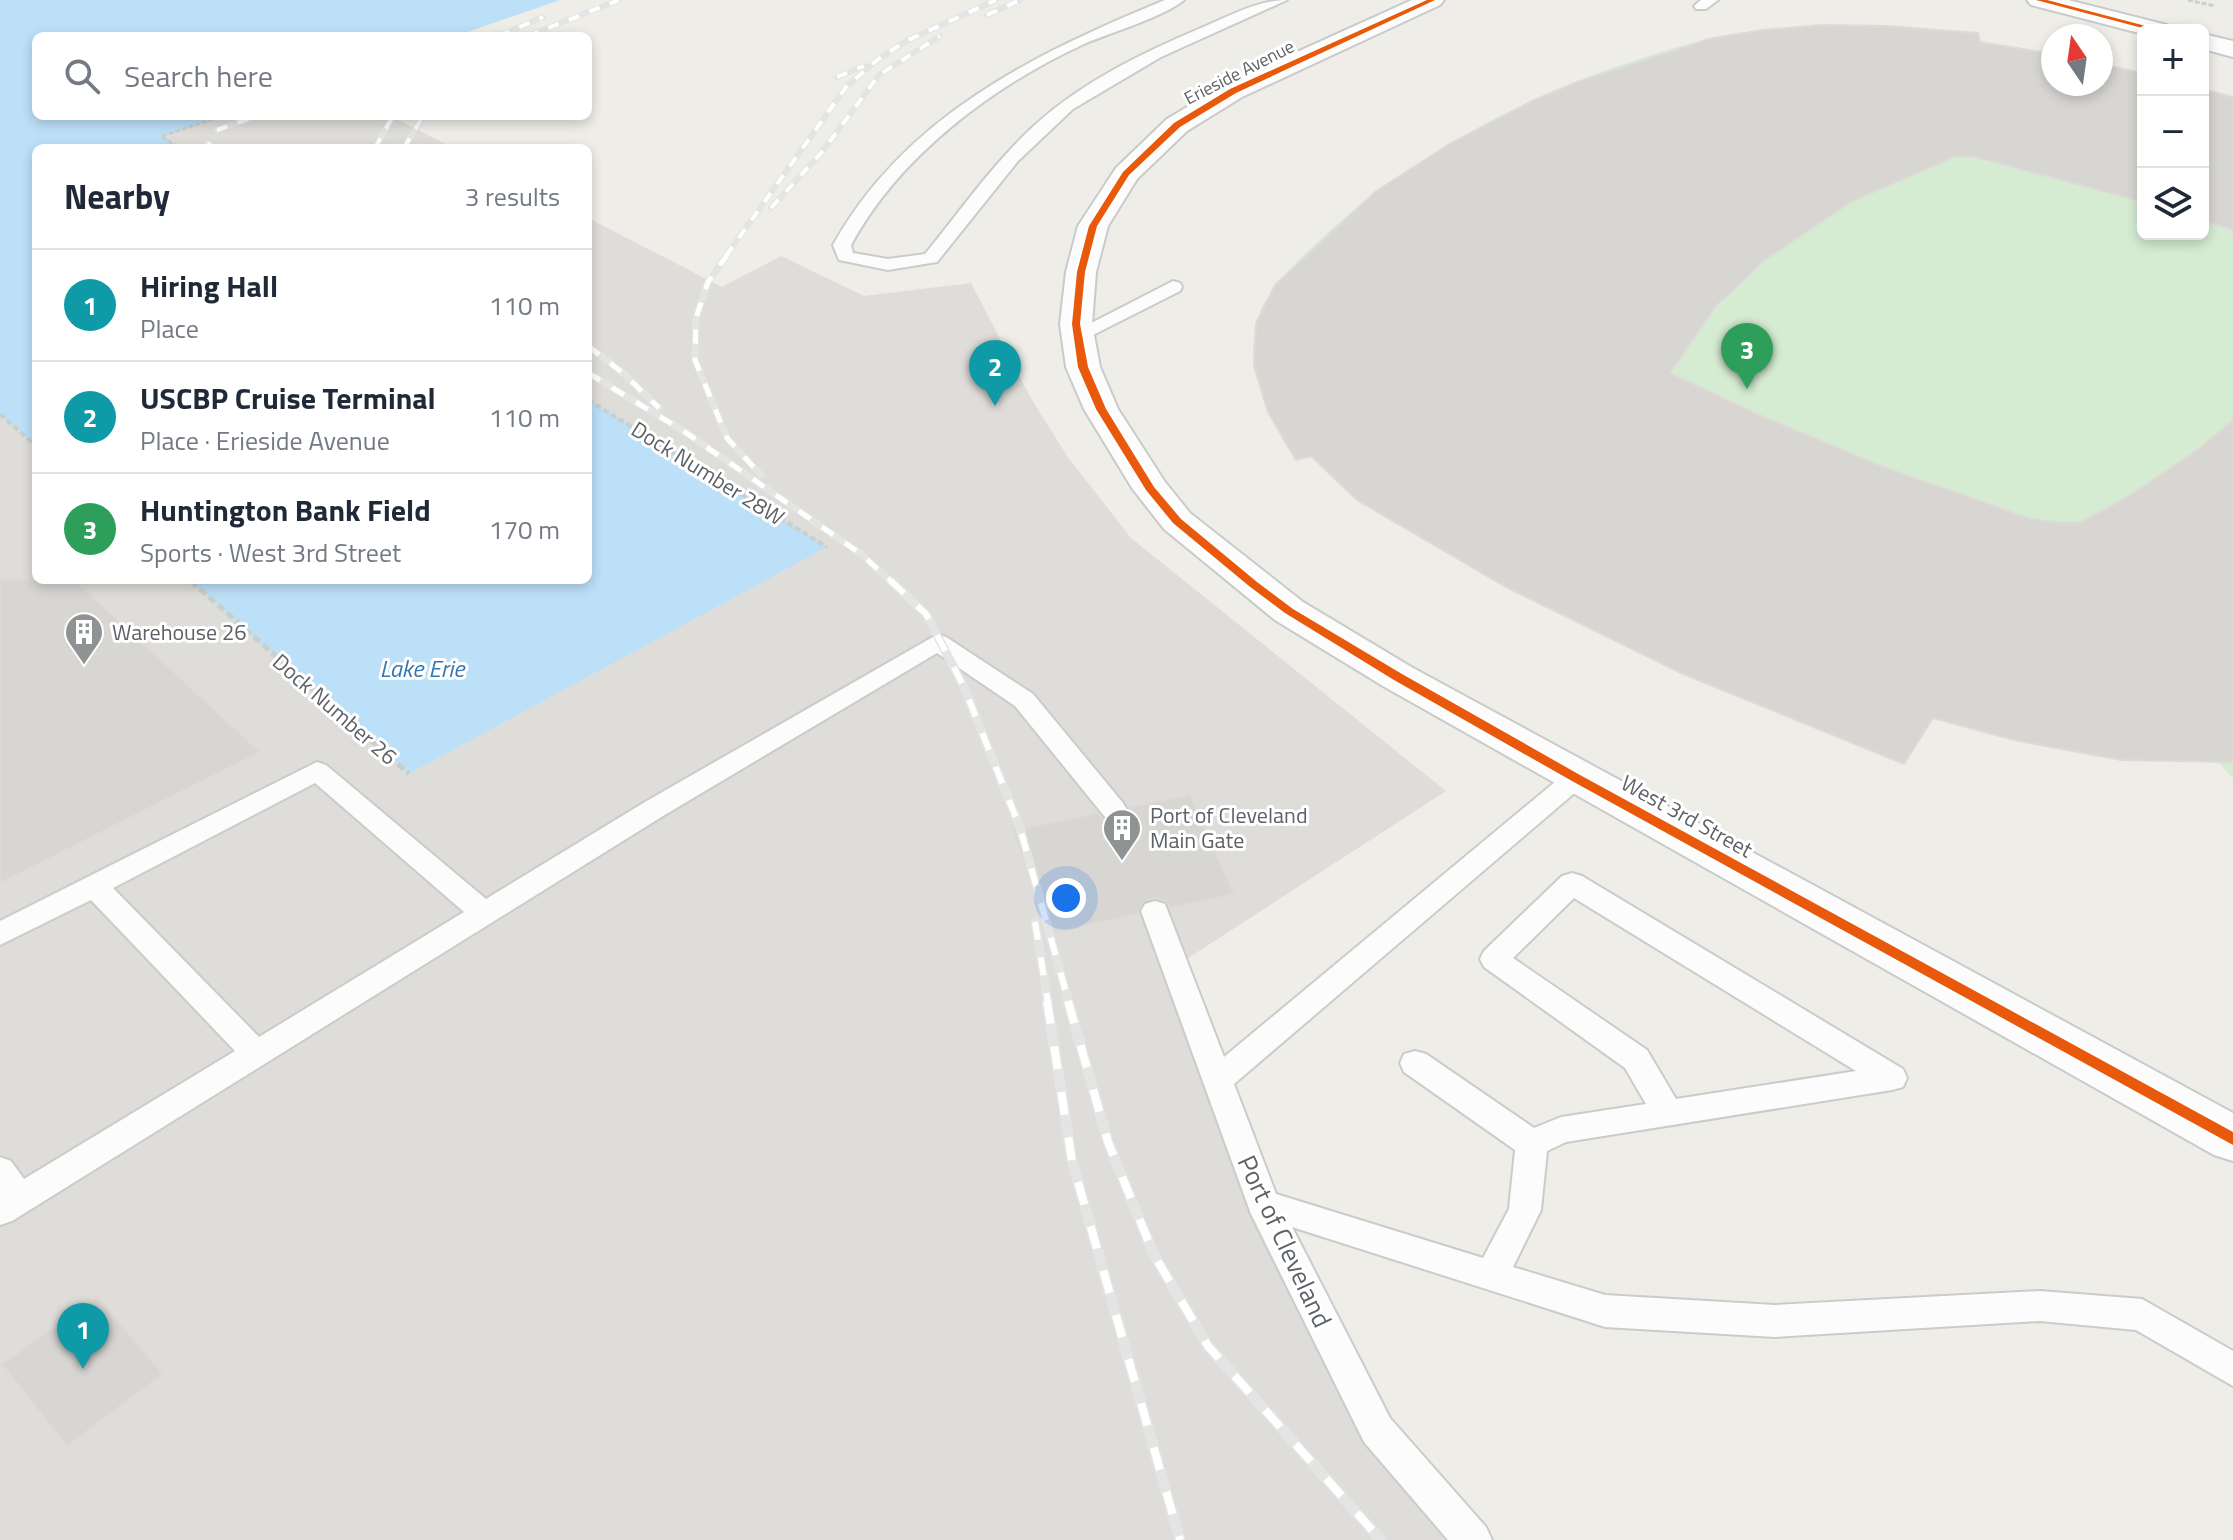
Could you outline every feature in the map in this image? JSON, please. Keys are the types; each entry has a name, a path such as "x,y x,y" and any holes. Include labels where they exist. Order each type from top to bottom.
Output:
{"street":[{"name":"Erieside Avenue","path":"1150,488 1101,409 1083,367 1076,324 1081,272 1093,226 1126,174 1177,125 1233,91 1432,0"},
{"path":"2039,0 2137,25"},
{"path":"2209,43 2233,49"},
{"name":"West 3rd Street","path":"1150,488 1177,521 1289,611 1576,778 2233,1139"}],"lane":[{"path":"1177,0 1064,48 1018,73 981,99 918,151 862,209 842,245 845,256 863,263 912,263 931,258 1009,161 1045,125 1095,88 1156,55 1280,0"},
{"path":"1078,335 1173,287"},
{"path":"0,1171 10,1205 654,809 938,642 1024,700 1114,810"},
{"path":"0,934 317,771 484,913"},
{"path":"1216,1081 1576,778"},
{"path":"1532,1144 1561,1130 1892,1078 1572,883 1494,959 1636,1059 1668,1113"},
{"path":"95,887 256,1053"},
{"name":"Port of Cleveland","path":"1155,911 1263,1204 1377,1430 1473,1540"},
{"path":"1415,1063 1532,1144"},
{"path":"1491,1276 1525,1210 1532,1144"},
{"path":"1263,1204 1605,1311 1775,1321 2040,1306 2142,1315 2233,1370"}],"path":[{"path":"174,144 162,136 210,120"},
{"path":"0,414 32,442"}],"shaded area":[{"path":"210,120 399,120 445,144 174,144 162,136"},
{"path":"592,220 722,287 781,256 864,296 971,283 1032,400 1067,456 1131,538 1446,791 1173,968 1374,1451 1445,1540 0,1540 0,414 32,442 32,584 194,584 409,774 826,547 592,401"}],"green space":[{"path":"1822,25 1978,33 1980,42 2041,52 2041,96 2113,96 2113,81 2137,75 2137,240 2209,240 2209,91 2233,97 2233,778 2217,761 2121,760 2014,740 1933,718 1904,764 1681,673 1506,587 1357,500 1311,456 1296,460 1262,395 1253,342 1260,311 1274,288 1322,238 1408,170 1502,115 1603,71 1655,54 1708,39"}],"water":[{"path":"0,0 560,0 468,32 32,32 32,120 210,120 163,136 174,144 32,144 32,442 0,414"},
{"name":"Lake Erie","path":"592,401 827,547 409,774 194,584 592,584"}],"building":[{"path":"1822,25 1978,33 1980,42 2041,52 2041,96 2113,96 2113,67 2137,72 2137,200 1972,156 1954,157 1851,202 1765,260 1716,306 1670,373 1757,414 1881,466 2028,518 2052,522 2081,522 2126,498 2200,448 2233,420 2233,762 2121,760 2014,740 1933,718 1904,764 1681,673 1506,587 1357,500 1311,456 1296,460 1268,412 1254,366 1256,323 1275,285 1375,192 1451,143 1532,101 1575,83 1709,39"},
{"path":"2209,91 2233,97 2233,230 2209,222"},
{"name":"Warehouse 26","path":"0,580 79,584 260,752 0,883"},
{"name":"Port of Cleveland Main Gate","path":"1190,795 1234,894 1170,908 1166,901 1154,898 1142,903 1139,914 1048,933 1013,830 1098,813 1104,820 1115,822 1126,818 1129,807"},
{"path":"97,1297 163,1374 67,1446 2,1364"}],"railway":[{"path":"538,32 619,0"},
{"path":"726,256 846,87 877,60 906,41 996,0"},
{"path":"987,15 1020,0"},
{"path":"508,32 543,17"},
{"path":"771,208 822,152 879,75 940,36"},
{"path":"837,77 864,66"},
{"path":"217,130 246,120"},
{"path":"377,144 391,120"},
{"path":"406,144 421,120"},
{"path":"728,254 708,282 696,318 695,360 727,438 761,475"},
{"path":"592,349 623,373 659,408"},
{"path":"592,375 682,430 861,554 893,583"},
{"path":"891,581 926,614 964,687 1020,828 1069,1003"},
{"path":"1035,922 1048,1003"},
{"path":"1047,1001 1072,1161 1180,1540"},
{"path":"1068,1001 1108,1142 1154,1255 1208,1346 1381,1540"}],"cycle path":[{"path":"1432,0 1233,91 1177,125 1126,174 1093,226 1081,272 1076,324 1083,367 1101,409 1150,488 1177,521 1253,584 1289,611 1398,677 2233,1139"},
{"path":"2039,0 2137,25"}],"place":[{"name":"Huntington Bank Field","path":"1747,389"},
{"name":"USCBP Cruise Terminal","path":"995,406"},
{"name":"Warehouse 26","path":"84,666"},
{"name":"Port of Cleveland Main Gate","path":"1122,862"},
{"name":"Hiring Hall","path":"83,1369"}]}
